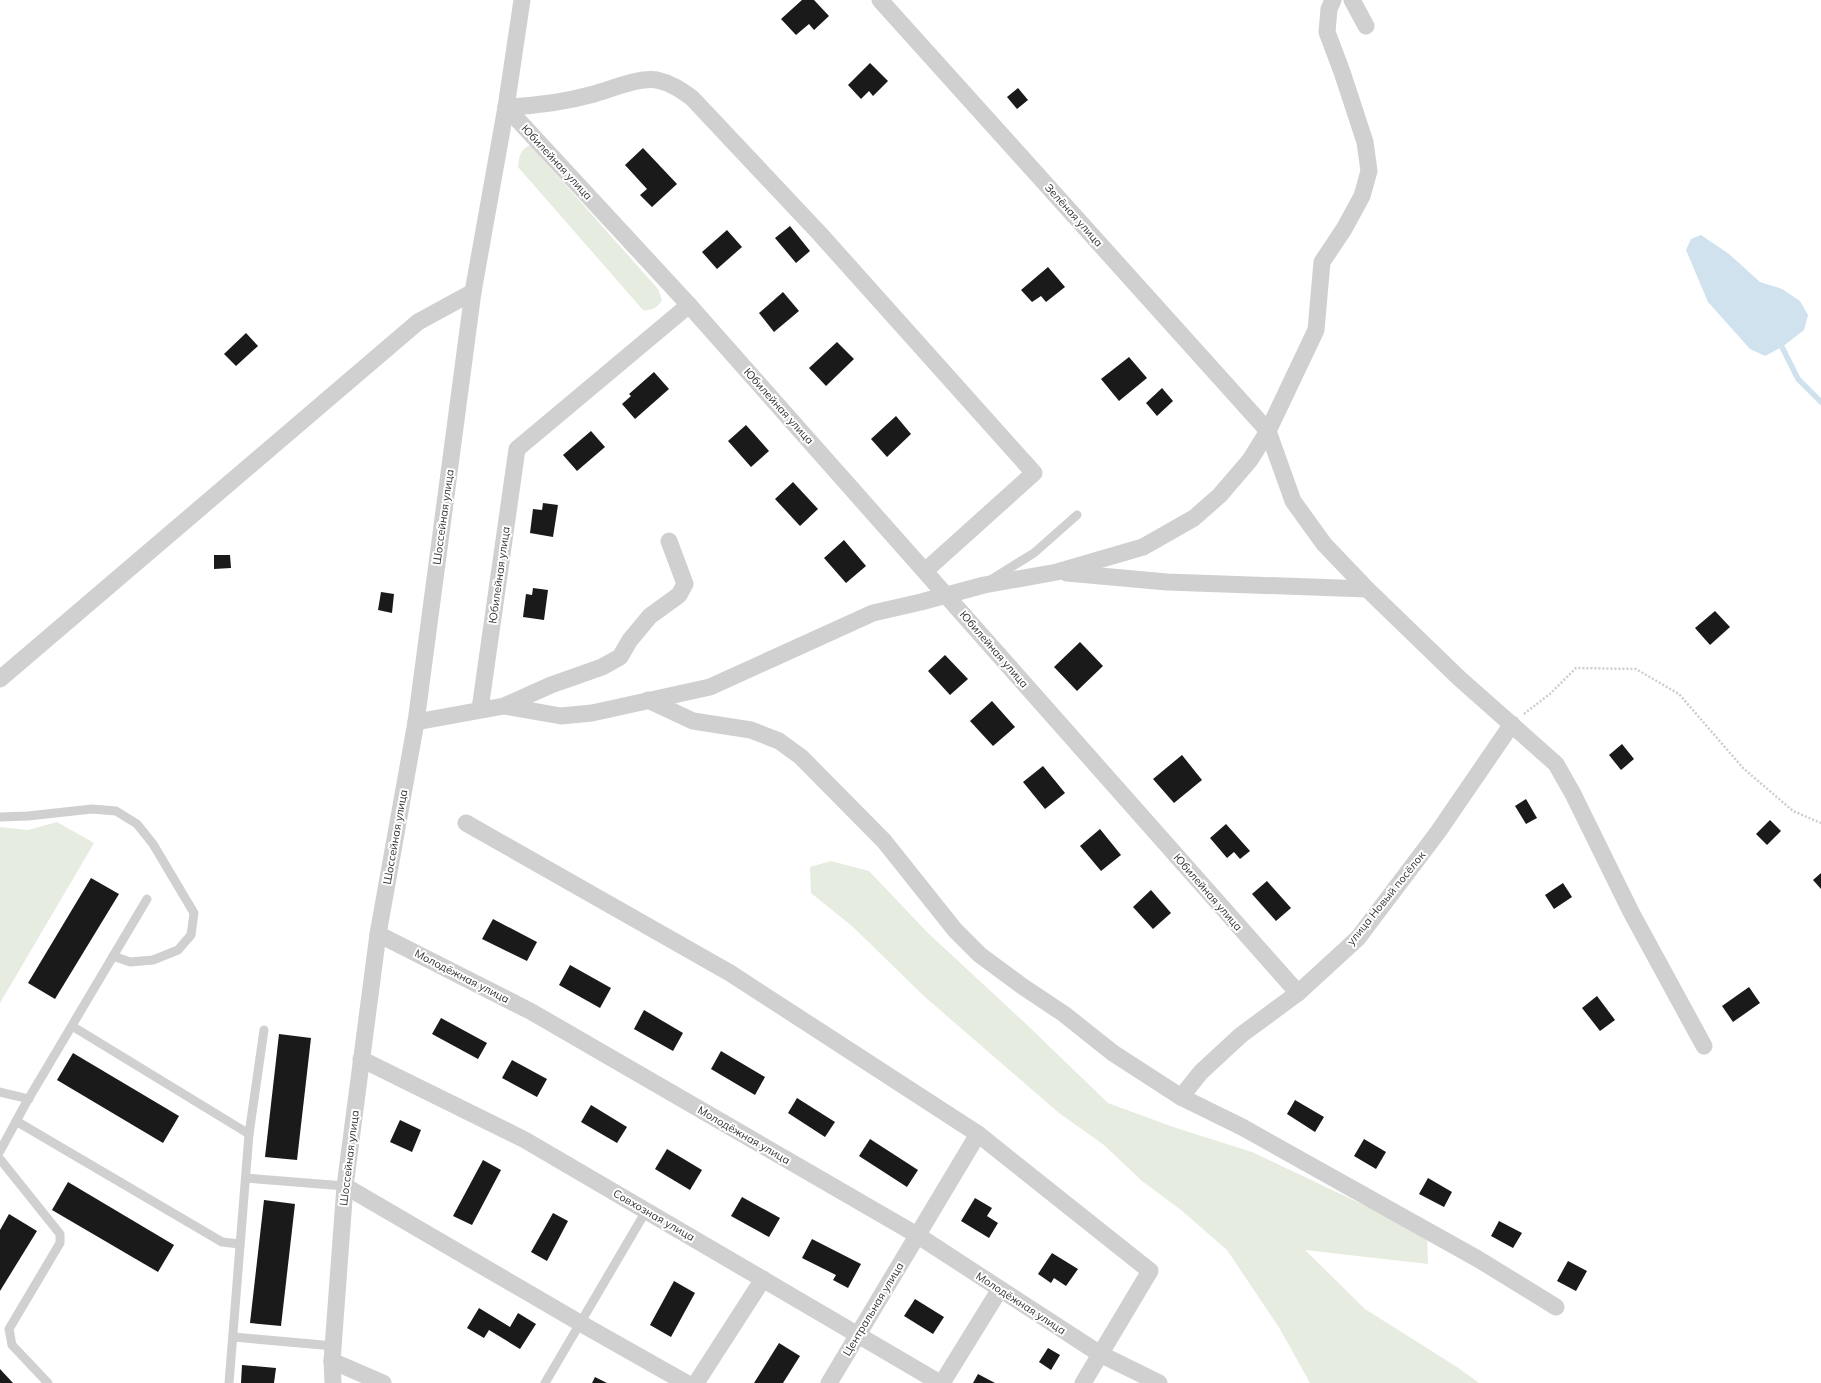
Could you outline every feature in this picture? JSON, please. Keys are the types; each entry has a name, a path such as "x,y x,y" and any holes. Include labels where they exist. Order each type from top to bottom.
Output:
{"street":[{"name":"Шоссейная улица","path":"333,1383 333,1353 345,1186 378,934 416,722 473,292 506,107 522,0"},
{"name":"Зелёная улица","path":"880,0 1268,430"},
{"path":"504,706 561,716 592,713 710,687 873,613 984,585 1056,572 1143,547 1194,518 1220,495 1250,460 1268,430 1316,330 1322,262 1344,229 1362,196 1369,171 1365,142 1327,32 1330,9 1333,0"},
{"path":"1352,0 1366,26"},
{"path":"506,107 543,105 594,94 630,82 656,80 674,85 692,98 820,234 1034,473 925,571"},
{"name":"Юбилейная улица","path":"506,107 689,305 1298,993"},
{"path":"0,679 418,322 473,292"},
{"name":"Юбилейная улица","path":"480,709 517,449 689,305"},
{"path":"1268,430 1293,501 1324,544 1367,589 1459,678 1556,764 1631,912 1704,1046"},
{"path":"416,722 480,709 504,706 551,685 602,668 620,657 630,640 650,616 680,595 685,584 669,540"},
{"path":"1056,572 1167,582 1367,589"},
{"path":"648,700 693,721 750,730 779,741 801,757 884,841 955,930 980,955 1022,986 1064,1014 1113,1053 1181,1097 1242,1127 1337,1180 1478,1259 1556,1307"},
{"name":"улица Новый посёлок","path":"1181,1097 1201,1072 1241,1035 1298,993 1358,938 1438,832 1512,724"},
{"path":"466,823 730,973 978,1134 1150,1271 1082,1383"},
{"name":"Молодёжная улица","path":"378,934 530,1011 916,1235 1100,1354 1159,1383"},
{"name":"Совхозная улица","path":"361,1059 525,1140 941,1383"},
{"name":"Центральная улица","path":"829,1383 916,1235 978,1134"},
{"path":"345,1186 686,1383"},
{"path":"696,1383 764,1279"},
{"path":"941,1383 1000,1289"},
{"path":"333,1353 382,1383"}],"lane":[{"path":"984,585 1034,553 1077,515"},
{"path":"0,817 28,816 92,809 116,811 137,824 153,844 194,913 191,935 178,950 153,960 130,962 113,956"},
{"path":"0,1151 16,1121 147,899"},
{"path":"72,1026 249,1134"},
{"path":"229,1383 249,1134 264,1030"},
{"path":"0,1092 29,1099"},
{"path":"16,1121 222,1242 240,1244"},
{"path":"0,1159 60,1234 60,1243 9,1329 12,1344 48,1383"},
{"path":"246,1178 345,1186"},
{"path":"545,1383 646,1211"},
{"path":"233,1337 333,1353"}],"path":[{"path":"1512,724 1551,693 1576,668 1636,669 1679,694 1743,768 1793,811 1821,823"}],"shaded area":[{"path":"530,145 658,289 662,300 656,307 649,310 643,310 518,167 521,154 524,149"},
{"path":"57,822 94,843 0,1003 0,827 28,830"},
{"path":"831,861 869,871 928,933 1024,1022 1108,1103 1173,1127 1252,1152 1427,1235 1428,1264 1305,1250 1365,1309 1457,1367 1479,1383 1310,1383 1280,1329 1227,1250 1181,1210 1142,1181 1104,1145 1059,1113 925,997 852,926 811,893 810,867"}],"water":[{"path":"1701,235 1729,254 1760,282 1782,289 1800,301 1808,315 1804,330 1782,347 1765,356 1750,349 1708,302 1686,250 1691,239"}],"building":[{"path":"802,0 814,0 829,16 814,30 809,24 796,35 781,19"},
{"path":"870,63 888,81 873,96 869,91 861,99 848,85"},
{"path":"1018,88 1028,100 1017,109 1007,97"},
{"path":"643,148 677,184 652,207 640,195 647,189 625,165"},
{"path":"790,226 810,251 796,263 775,238"},
{"path":"727,230 742,247 717,269 702,252"},
{"path":"1048,267 1065,287 1046,302 1041,296 1032,302 1021,290"},
{"path":"783,292 799,311 774,332 759,313"},
{"path":"246,333 258,346 236,366 224,354"},
{"path":"837,342 854,359 826,386 809,368"},
{"path":"1129,357 1147,378 1119,401 1101,379"},
{"path":"654,372 669,389 635,419 622,404 631,396 629,394"},
{"path":"1162,388 1173,401 1157,416 1146,403"},
{"path":"896,416 911,434 887,457 871,439"},
{"path":"746,425 769,451 751,467 728,441"},
{"path":"591,431 605,447 577,471 563,455"},
{"path":"793,482 818,509 800,526 775,499"},
{"path":"543,503 558,505 553,537 530,533 533,509 542,510"},
{"path":"844,540 866,566 846,583 824,558"},
{"path":"214,555 230,555 231,568 214,569"},
{"path":"533,588 548,590 544,620 523,617 526,594 532,595"},
{"path":"381,592 394,594 392,613 378,610"},
{"path":"1715,611 1730,627 1710,645 1695,628"},
{"path":"1080,642 1103,666 1077,691 1054,667"},
{"path":"945,655 968,679 950,695 928,671"},
{"path":"992,701 1015,727 993,746 970,721"},
{"path":"1622,744 1634,759 1621,770 1609,755"},
{"path":"1182,755 1202,780 1174,803 1153,779"},
{"path":"1043,766 1065,793 1045,809 1023,782"},
{"path":"1526,799 1537,818 1526,824 1515,806"},
{"path":"1770,820 1781,831 1767,845 1756,834"},
{"path":"1226,824 1250,851 1240,859 1234,852 1227,858 1210,838"},
{"path":"1100,829 1121,855 1101,871 1080,846"},
{"path":"1821,873 1821,889 1813,880"},
{"path":"91,878 119,894 55,999 28,983"},
{"path":"1267,881 1291,908 1276,921 1252,894"},
{"path":"1563,883 1572,897 1554,909 1545,895"},
{"path":"1151,890 1171,913 1153,929 1133,907"},
{"path":"493,919 537,942 527,961 482,939"},
{"path":"570,965 611,988 600,1008 559,985"},
{"path":"1749,987 1760,1003 1733,1022 1722,1006"},
{"path":"1597,996 1615,1020 1600,1031 1582,1008"},
{"path":"644,1010 683,1033 673,1051 634,1029"},
{"path":"441,1018 487,1043 478,1059 432,1034"},
{"path":"279,1034 311,1038 297,1160 265,1157"},
{"path":"721,1051 765,1077 755,1095 711,1069"},
{"path":"73,1053 179,1116 163,1143 57,1080"},
{"path":"512,1060 547,1079 537,1097 502,1078"},
{"path":"797,1098 835,1122 825,1137 788,1113"},
{"path":"1295,1100 1324,1117 1315,1132 1287,1114"},
{"path":"591,1105 627,1127 617,1143 581,1122"},
{"path":"400,1120 421,1130 412,1152 390,1142"},
{"path":"870,1139 918,1170 907,1187 859,1156"},
{"path":"1364,1139 1386,1152 1376,1169 1354,1156"},
{"path":"667,1149 702,1170 690,1190 655,1169"},
{"path":"483,1160 501,1170 472,1225 453,1216"},
{"path":"1428,1178 1452,1192 1444,1207 1419,1194"},
{"path":"68,1182 174,1245 158,1272 52,1210"},
{"path":"742,1197 780,1218 769,1237 731,1216"},
{"path":"975,1198 992,1208 987,1216 998,1223 989,1238 961,1221"},
{"path":"264,1200 295,1204 281,1326 250,1323"},
{"path":"553,1213 568,1221 547,1261 531,1252"},
{"path":"9,1214 37,1231 0,1291 0,1230"},
{"path":"1499,1221 1522,1233 1513,1248 1491,1236"},
{"path":"812,1239 861,1264 848,1288 833,1280 836,1275 802,1258"},
{"path":"1052,1253 1078,1269 1066,1286 1054,1278 1051,1283 1038,1274"},
{"path":"1568,1261 1587,1271 1576,1291 1557,1281"},
{"path":"674,1281 695,1293 671,1337 650,1325"},
{"path":"915,1299 944,1317 933,1334 904,1316"},
{"path":"479,1308 510,1327 518,1313 536,1324 520,1349 489,1330 484,1338 467,1328"},
{"path":"779,1343 800,1356 783,1383 754,1383"},
{"path":"1048,1348 1060,1355 1051,1370 1039,1362"},
{"path":"242,1365 276,1368 274,1383 241,1383"},
{"path":"0,1369 13,1383 0,1383"},
{"path":"978,1374 995,1383 973,1383"},
{"path":"595,1377 607,1383 592,1383"}],"waterway":[{"path":"1782,347 1798,379 1821,402"}]}
